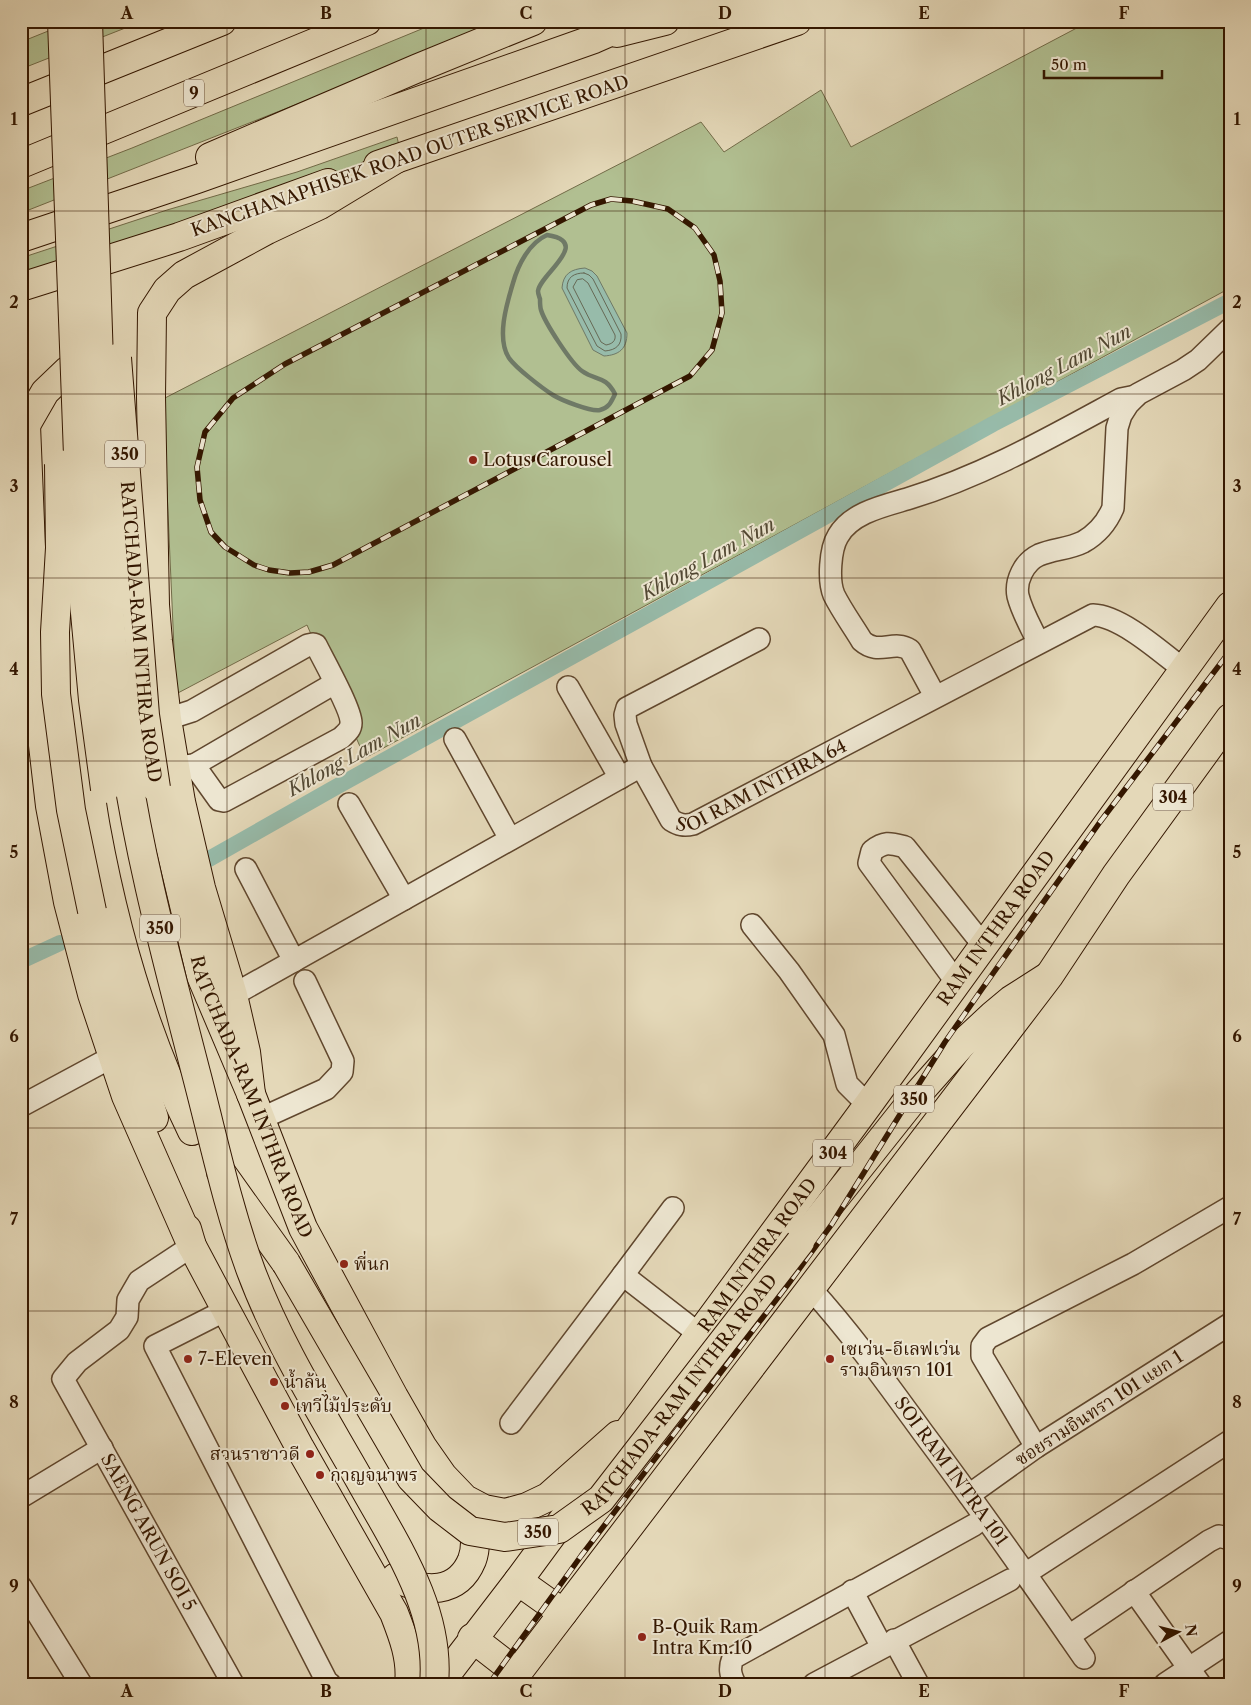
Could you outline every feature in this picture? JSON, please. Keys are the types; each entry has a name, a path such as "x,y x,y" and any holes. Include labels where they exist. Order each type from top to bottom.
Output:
{"main road":[{"name":"RATCHADA-RAM INTHRA ROAD","path":"62,21 83,591 92,690 105,789 123,886 160,1026 192,1131 286,1263 411,1478 440,1508 470,1531 505,1538 559,1529 601,1499 916,1096 963,1043 993,1015 1011,1000 1048,976"},
{"name":"RATCHADA-RAM INTHRA ROAD","path":"88,21 104,517 112,647 122,740 146,870 225,1185 251,1270 268,1313 287,1351 390,1535 420,1595 430,1622 434,1649 434,1684"},
{"path":"21,102 222,21"},
{"name":"9","path":"21,164 367,21"},
{"path":"28,235 408,72 533,21"},
{"path":"28,235 197,179 594,39 635,21"},
{"path":"594,39 666,21"},
{"name":"KANCHANAPHISEK ROAD OUTER SERVICE ROAD","path":"21,287 179,237 396,159 798,21"},
{"name":"RATCHADA-RAM INTHRA ROAD","path":"91,120 114,322 145,715 156,788 201,976 251,1094 303,1228 389,1389 422,1446 443,1476 465,1499 484,1509 505,1513 527,1507 548,1497 636,1419"},
{"path":"251,1094 246,1052 233,995 201,888 181,802 185,766 168,719 158,641 155,605 151,397 152,313 166,290 184,275 320,204 396,159"},
{"name":"RATCHADA-RAM INTHRA ROAD","path":"67,186 59,358 60,548 55,632 55,671 59,726 71,810 92,911 129,1041 168,1161 192,1246 300,1448 394,1613 408,1655 409,1684"},
{"path":"151,397 132,374 99,362 68,370 24,414 37,693 50,806 68,902 92,994 112,1057 142,1135 192,1246"},
{"path":"29,516 39,567 67,652 96,828 123,946 160,1061 192,1131"},
{"name":"RAM INTHRA ROAD","path":"439,1684 472,1638 518,1581 958,983 1227,608"},
{"name":"304","path":"513,1678 1048,976 1116,876 1230,718"},
{"path":"363,1557 408,1584 438,1589 459,1580 472,1559 474,1542 473,1524 465,1499"},
{"path":"518,1581 563,1613"},
{"path":"472,1638 513,1678"}],"street":[{"path":"1038,642 1018,595 1017,583 1022,572 1031,561 1039,556 1075,546 1085,541 1097,532 1109,518 1113,508 1117,428 1121,415 1128,404 1136,396 1198,360 1230,329"},
{"path":"935,696 910,650 904,645 873,648 867,646 834,595 831,564 838,536 847,525 871,510 924,494 975,475 1121,399 1136,396"},
{"name":"SOI RAM INTHRA 64","path":"759,639 628,708 625,715 626,724 641,766 671,820 678,824 686,826 693,824 1038,642 1093,615 1108,617 1147,640 1183,669"},
{"path":"168,719 192,711 311,644 316,645 335,683 352,721 350,730 340,738 224,801 219,800 185,766 335,683"},
{"path":"568,687 620,778"},
{"path":"455,740 510,839"},
{"name":"RATCHADA-RAM INTHRA ROAD","path":"233,995 641,766"},
{"path":"350,804 404,899"},
{"path":"958,983 870,863 872,851 880,845 890,843 905,848 984,946"},
{"path":"246,869 294,961"},
{"path":"752,925 834,1034 847,1084 868,1105"},
{"path":"260,1119 326,1089 342,1072 343,1061 305,981"},
{"path":"21,1106 112,1057"},
{"path":"1036,1447 982,1356 982,1346 988,1338 1133,1264 1230,1207"},
{"path":"511,1423 674,1208"},
{"name":"SAENG ARUN SOI 5","path":"192,1246 139,1281 128,1300 127,1317 119,1330 77,1362 63,1379 233,1684"},
{"path":"623,1275 699,1334"},
{"name":"SOI RAM INTRA 101","path":"811,1289 829,1308 969,1495 1017,1577 1069,1636 1084,1658"},
{"path":"226,1310 156,1346 328,1683"},
{"name":"ซอยรามอินทรา 101 แยก 1","path":"969,1495 1036,1447 1230,1324"},
{"path":"814,1684 1017,1577 1230,1441"},
{"path":"21,1497 102,1448"},
{"path":"735,1684 730,1675 730,1666 733,1658 974,1524"},
{"path":"1069,1636 1209,1541 1219,1536 1230,1539"},
{"path":"21,1587 81,1684"},
{"path":"852,1591 918,1684"},
{"path":"1134,1591 1194,1676"},
{"path":"1166,1684 1194,1676 1230,1641"}],"shaded area":[{"path":"73,21 143,21 21,69 21,42"},
{"path":"441,21 508,21 21,213 21,191 132,148"},
{"path":"1090,21 1230,21 1230,288 365,758 307,625 176,694 163,399 701,122 724,152 821,90 851,147"},
{"path":"397,137 400,150 138,241 21,279 21,258 167,210 297,172"},
{"path":"21,647 31,753 21,758"}],"water":[{"path":"585,268 597,276 627,333 626,343 618,353 604,356 593,350 562,288 564,279 569,273"}],"waterway":[{"path":"547,235 560,239 565,244 565,251 538,291 541,310 559,342 577,367 587,374 604,381 615,394 606,408 600,410 583,407 553,395 517,367 505,350 503,341 504,320 515,276 525,255 535,243 547,235"},
{"name":"Khlong Lam Nun","path":"209,859 993,424 1230,301"},
{"name":"Khlong Lam Nun","path":"21,961 60,943"}],"railway":[{"path":"611,199 632,201 668,209 695,228 714,255 720,281 722,313 712,350 690,376 333,565 309,572 290,573 269,570 254,565 225,547 211,532 200,500 197,467 205,432 233,398 285,364 591,205 611,199"},
{"path":"489,1684 581,1556 832,1224 945,1042 1100,822 1230,651"}],"place":[{"name":"Lotus Carousel","path":"473,460"},
{"name":"พี่นก","path":"344,1264"},
{"name":"7-Eleven","path":"188,1359"},
{"name":"เซเว่น-อีเลฟเว่น รามอินทรา 101","path":"830,1359"},
{"name":"น้ำล้น","path":"274,1382"},
{"name":"เทวีไม้ประดับ","path":"285,1406"},
{"name":"สวนราชาวดี","path":"310,1454"},
{"name":"กาญจนาพร","path":"320,1475"},
{"name":"B-Quik Ram Intra Km.10","path":"642,1637"}]}
